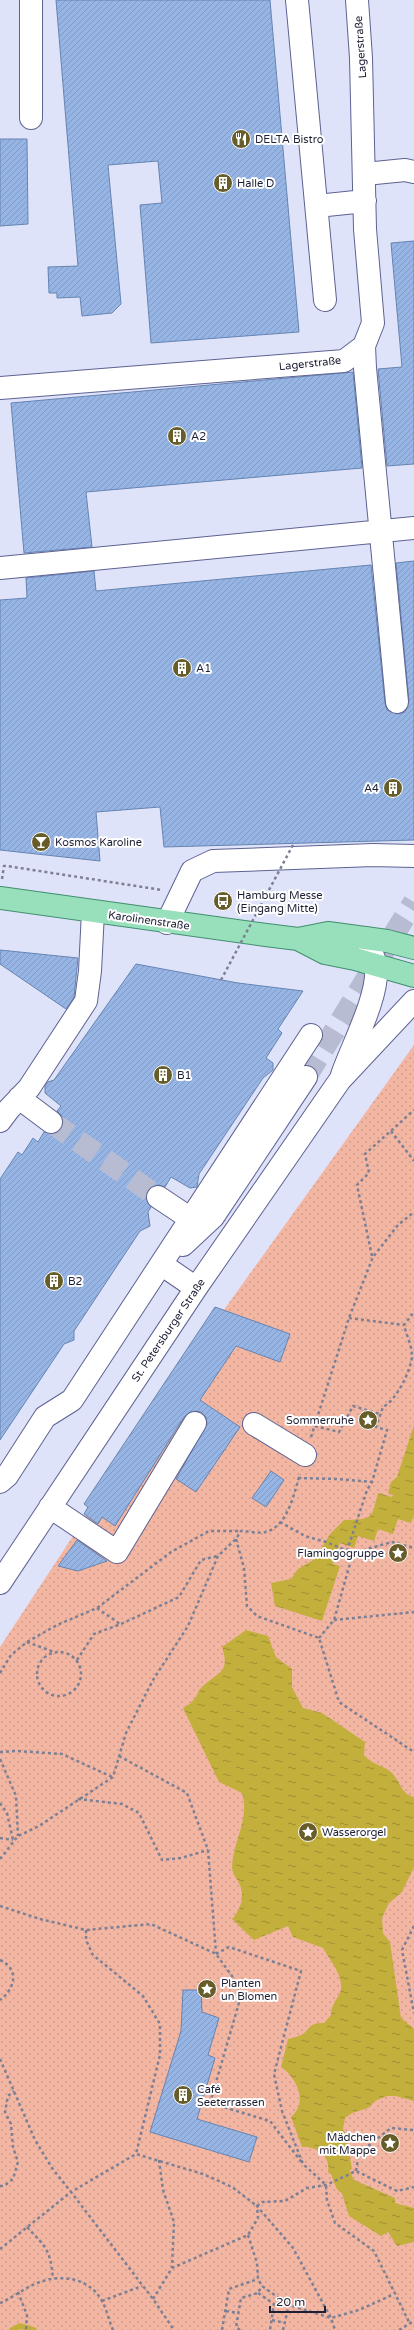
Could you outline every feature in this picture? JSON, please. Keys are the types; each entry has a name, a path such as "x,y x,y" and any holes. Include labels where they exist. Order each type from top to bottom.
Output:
{"main road":[{"name":"Karolinenstraße","path":"1,890 93,912 167,923 298,939 328,933 365,938 411,947"},
{"name":"Karolinenstraße","path":"298,939 325,953 407,974"}],"street":[{"path":"31,0 31,118"},
{"path":"297,0 325,300"},
{"name":"Lagerstraße","path":"0,388 344,361 364,346 373,322 365,228 365,174 361,58 356,0"},
{"path":"365,174 405,170 414,172"},
{"path":"317,206 365,200"},
{"path":"364,346 380,532 397,702"},
{"path":"0,568 414,528"},
{"path":"167,923 192,871 213,861 372,855 414,856"},
{"path":"0,1121 29,1088 86,1000 90,971 93,912"},
{"name":"St. Petersburger Straße","path":"340,1080 372,995 376,978 376,965 365,938"},
{"name":"St. Petersburger Straße","path":"0,1582 196,1288 340,1080 414,1001"},
{"path":"0,1482 7,1476 45,1417 72,1400 311,1035"},
{"path":"161,1264 213,1217 306,1077"},
{"path":"19,1098 51,1122"},
{"path":"158,1196 191,1219"},
{"path":"161,1264 196,1288"},
{"path":"50,1507 117,1552 195,1423"},
{"path":"254,1424 305,1455"}],"path":[{"path":"221,980 294,843"},
{"path":"0,866 182,893"},
{"path":"1,890 4,866"},
{"path":"372,1256 357,1185 369,1173 365,1154 414,1110"},
{"path":"391,1131 414,1161"},
{"path":"0,1673 11,1655 27,1642 57,1625 75,1619 96,1608 171,1552 209,1530 266,1532 280,1522 291,1505 348,1318 372,1256 398,1225 414,1212"},
{"path":"404,1325 414,1312"},
{"path":"348,1318 404,1325"},
{"path":"347,1551 366,1490 372,1482 387,1430 376,1427 382,1407 390,1404 401,1388 412,1355 404,1325"},
{"path":"315,1426 339,1432 353,1406 380,1414"},
{"path":"298,1478 372,1482"},
{"path":"280,1522 305,1536 353,1553 392,1542 414,1548"},
{"path":"0,1859 13,1840 18,1836 39,1826 112,1777 126,1733 153,1680 188,1626 218,1556 236,1540 241,1531"},
{"path":"236,1540 244,1568 247,1606 256,1616 319,1638"},
{"path":"319,1638 334,1620 353,1553"},
{"path":"77,1660 94,1634 121,1624 178,1597 201,1560 218,1556"},
{"path":"96,1608 121,1624"},
{"path":"334,1620 414,1612"},
{"path":"319,1638 339,1702 414,1752"},
{"path":"27,1642 55,1652 72,1655 77,1660 82,1674 77,1688 63,1696 51,1695 38,1683 37,1669 44,1658 55,1652"},
{"path":"0,1752 16,1750 62,1754 112,1777"},
{"path":"119,1756 187,1793 208,1850 216,1954"},
{"path":"0,1759 16,1796 18,1836"},
{"path":"78,1799 122,1804 139,1813 162,1860 181,1858 208,1850"},
{"path":"0,1803 7,1813 13,1840"},
{"path":"0,1838 13,1840"},
{"path":"0,1906 40,1919 86,1930 151,1924 216,1954 232,1976 241,1996 210,2103 270,2121 303,2164 326,2185 327,2200 335,2223 374,2251 410,2324"},
{"path":"414,1926 402,1950 414,2013"},
{"path":"86,1930 86,1940 93,1956 143,1996 160,2024 160,2055 136,2154"},
{"path":"216,1954 229,1947 301,1971 274,2074 282,2111 303,2164"},
{"path":"0,1960 11,1970 14,1977 13,1985 0,2000"},
{"path":"0,2059 35,2140 52,2168 153,2299 174,2330"},
{"path":"0,2186 4,2186 13,2179 18,2162 14,2147 12,2129 5,2112 8,2096 14,2090"},
{"path":"356,2171 359,2152 391,2128 414,2130"},
{"path":"0,2249 71,2192 136,2154 203,2174 232,2187 257,2206 293,2248 336,2330"},
{"path":"153,2299 172,2268 174,2222 163,2190 160,2160"},
{"path":"257,2206 262,2202 285,2201 307,2188 326,2185 356,2171"},
{"path":"356,2171 397,2191 414,2187"},
{"path":"172,2268 248,2235 258,2218 257,2206"},
{"path":"27,2227 43,2244 50,2255 52,2278"},
{"path":"248,2235 257,2263 258,2279 262,2286 289,2305 331,2318 359,2310 394,2294"},
{"path":"0,2303 18,2292 52,2278 78,2279 89,2285 102,2301 113,2330"},
{"path":"222,2330 229,2289 258,2279"},
{"path":"102,2301 142,2286"},
{"path":"240,2330 236,2327 241,2298 258,2293 262,2286"},
{"path":"18,2292 27,2315 26,2330"},
{"path":"258,2293 274,2304 270,2330"},
{"path":"283,2330 289,2305"},
{"path":"226,2311 238,2313"},
{"path":"272,2320 285,2323"},
{"path":"399,2330 414,2321"}],"shaded area":[{"name":"Planten un Blomen","path":"414,1045 414,2330 0,2330 0,1647 198,1346"}],"water":[{"path":"414,1425 414,1515 411,1523 398,1519 393,1534 378,1529 374,1541 358,1536 354,1548 340,1543 333,1564 340,1566 322,1621 275,1606 271,1583 291,1579 298,1569 315,1559 330,1534 344,1520 361,1519 369,1516 374,1508 378,1493 392,1497 393,1495 388,1493 391,1482 397,1477"},
{"path":"246,1630 268,1636 276,1657 292,1669 292,1687 303,1708 322,1713 365,1742 364,1755 371,1761 390,1771 404,1791 410,1796 414,1797 414,1867 402,1892 389,1903 382,1918 383,1933 390,1942 401,2018 414,2029 414,2101 396,2096 387,2096 375,2101 368,2108 352,2113 345,2118 343,2129 346,2135 352,2169 334,2177 328,2172 327,2161 322,2153 313,2148 302,2147 291,2117 296,2111 300,2097 296,2083 281,2067 288,2039 301,2035 314,2024 324,2023 331,2015 334,2003 341,1989 340,1978 323,1948 293,1937 288,1926 254,1940 232,1919 241,1904 242,1899 239,1883 232,1866 235,1848 243,1821 244,1803 242,1793 219,1782 183,1708 192,1702 201,1688 222,1670 225,1662 222,1647"},
{"path":"354,2180 395,2198 395,2203 414,2208 414,2242 397,2246 388,2232 381,2236 349,2216 340,2187"}],"building":[{"name":"Halle D","path":"56,0 270,0 299,332 151,343 140,205 162,203 158,161 108,165 121,304 112,313 82,316 80,297 57,298 57,293 49,293 48,267 78,266"},
{"path":"0,139 27,139 28,224 0,226"},
{"path":"414,241 414,464 387,466 378,369 402,367 391,243"},
{"name":"A2","path":"353,372 362,468 86,492 92,547 24,553 11,403"},
{"name":"A1","path":"414,561 414,840 164,847 160,807 96,812 100,861 0,850 0,600 27,598 26,578 94,571 96,591 371,565 385,703 387,710 398,714 405,712 409,701 396,563"},
{"path":"0,950 78,958 74,997 66,1009 0,964"},
{"path":"136,964 238,983 303,991 278,1029 282,1033 266,1058 273,1063 273,1070 263,1078 199,1174 197,1187 190,1188 171,1177 165,1187 158,1185 148,1190 146,1197 151,1207 148,1212 150,1226 140,1231 74,1331 74,1340 64,1344 0,1440 0,1179 18,1152 22,1155 33,1138 38,1142 44,1132 56,1134 61,1129 63,1117 57,1111 61,1106 45,1093 45,1086 48,1082 54,1080"},
{"path":"215,1307 290,1334 280,1362 236,1346 200,1400 240,1427 196,1492 176,1479 207,1424 206,1417 201,1412 195,1411 184,1417 115,1526 102,1517 98,1524 84,1514 88,1507 84,1504"},
{"path":"271,1471 284,1480 266,1507 252,1498"},
{"path":"77,1540 107,1561 78,1571 58,1566"},
{"name":"Café Seeterrassen","path":"183,1990 201,1990 202,2012 219,2018 208,2055 215,2058 197,2119 257,2137 249,2162 150,2132 181,2031"}],"waterway":[{"path":"341,2174 345,2184"},
{"path":"12,2330 20,2326 34,2330"}],"tunnel":[{"path":"306,1077 414,902"},
{"path":"51,1122 158,1197"}],"place":[{"name":"DELTA Bistro","path":"241,139"},
{"name":"Halle D","path":"223,183"},
{"name":"A2","path":"177,436"},
{"name":"A1","path":"182,668"},
{"name":"A4","path":"393,788"},
{"name":"Kosmos Karoline","path":"41,842"},
{"name":"Hamburg Messe (Eingang Mitte)","path":"223,901"},
{"name":"B1","path":"163,1075"},
{"name":"B2","path":"54,1281"},
{"name":"Sommerruhe","path":"368,1420"},
{"name":"Flamingogruppe","path":"398,1553"},
{"name":"Wasserorgel","path":"308,1832"},
{"name":"Planten un Blomen","path":"207,1989"},
{"name":"Café Seeterrassen","path":"183,2095"},
{"name":"Mädchen mit Mappe","path":"390,2143"}]}
